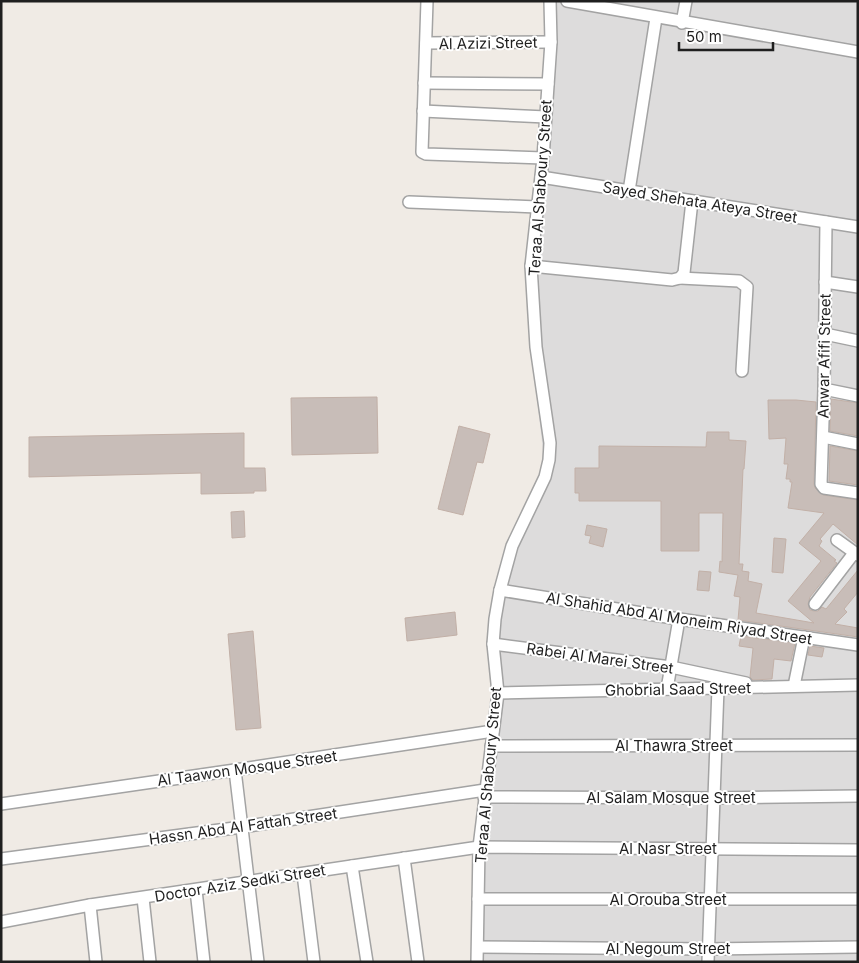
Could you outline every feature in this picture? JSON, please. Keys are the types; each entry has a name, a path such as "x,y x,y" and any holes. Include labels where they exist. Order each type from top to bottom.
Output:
{"street":[{"path":"427,1 421,150 426,154 543,158"},
{"name":"Teraa Al Shaboury Street","path":"477,962 479,847 498,693 493,644 500,590 512,546 542,485 549,460 549,425 536,347 531,266 542,176 550,42 550,1"},
{"path":"567,1 858,52"},
{"path":"633,13 635,1"},
{"path":"682,22 686,1"},
{"path":"629,191 656,18"},
{"name":"Al Azizi Street","path":"426,44 550,42"},
{"path":"424,83 548,84"},
{"path":"423,112 546,117"},
{"name":"Sayed Shehata Ateya Street","path":"542,176 858,227"},
{"path":"680,278 684,273 692,201"},
{"path":"410,202 537,207"},
{"name":"Anwar Afifi Street","path":"826,222 821,482 824,488 858,493"},
{"path":"531,266 672,280 680,278 740,281 746,287 742,370"},
{"path":"825,282 858,287"},
{"path":"824,334 858,341"},
{"path":"824,389 858,396"},
{"path":"822,437 858,444"},
{"path":"815,604 856,554 837,540"},
{"name":"Al Shahid Abd Al Moneim Riyad Street","path":"500,590 858,645"},
{"path":"667,690 679,619"},
{"path":"794,686 804,637"},
{"name":"Rabei Al Marei Street","path":"493,644 671,667 766,687"},
{"name":"Ghobrial Saad Street","path":"498,693 858,685"},
{"path":"708,962 718,688"},
{"name":"Al Taawon Mosque Street","path":"1,804 493,730"},
{"name":"Al Thawra Street","path":"491,746 858,744"},
{"path":"235,770 258,962"},
{"name":"Al Salam Mosque Street","path":"485,793 714,798 858,796"},
{"name":"Hassn Abd Al Fattah Street","path":"1,859 485,793"},
{"name":"Al Nasr Street","path":"479,847 858,850"},
{"name":"Doctor Aziz Sedki Street","path":"1,922 90,905 479,847"},
{"path":"404,858 418,962"},
{"path":"352,866 367,962"},
{"path":"303,874 314,962"},
{"path":"196,890 204,962"},
{"path":"143,898 150,962"},
{"name":"Al Orouba Street","path":"478,899 858,899"},
{"path":"90,905 96,962"},
{"name":"Al Negoum Street","path":"478,947 858,947"}],"shaded area":[{"path":"545,1 858,1 858,962 472,962 493,697 489,624 491,608 513,530 525,511 541,473 543,451 532,353 535,176 542,106"}],"building":[{"path":"377,397 378,453 292,455 291,398"},
{"path":"831,399 858,403 858,436 830,431"},
{"path":"768,400 816,402 815,488 823,495 858,500 858,545 833,524 820,539 822,541 819,546 837,563 810,597 808,604 810,610 818,611 822,607 826,609 858,570 858,592 844,609 847,612 835,624 858,628 858,637 738,620 740,597 734,596 738,575 719,572 720,561 722,562 723,513 699,513 699,551 661,551 661,501 579,501 579,493 575,493 575,468 599,468 599,446 706,447 707,432 729,432 729,440 746,441 739,564 743,564 742,571 749,572 748,581 762,584 756,613 814,623 788,601 821,561 799,543 824,513 788,508 792,482 790,482 790,479 786,479 788,464 784,464 786,438 769,439"},
{"path":"459,426 490,434 483,463 477,462 463,515 438,509"},
{"path":"244,433 244,468 265,468 266,491 201,494 201,473 29,477 29,437"},
{"path":"830,446 858,451 858,485 829,481"},
{"path":"244,511 245,537 232,538 231,512"},
{"path":"587,525 607,529 603,547 589,543 591,536 585,535"},
{"path":"774,538 786,539 783,573 772,572"},
{"path":"699,571 711,572 709,591 697,590"},
{"path":"455,612 457,635 407,641 405,618"},
{"path":"253,631 261,728 236,730 228,634"},
{"path":"741,636 795,643 791,661 774,659 772,679 753,680 750,677 753,648 739,646"},
{"path":"810,646 824,648 822,657 808,655"}]}
